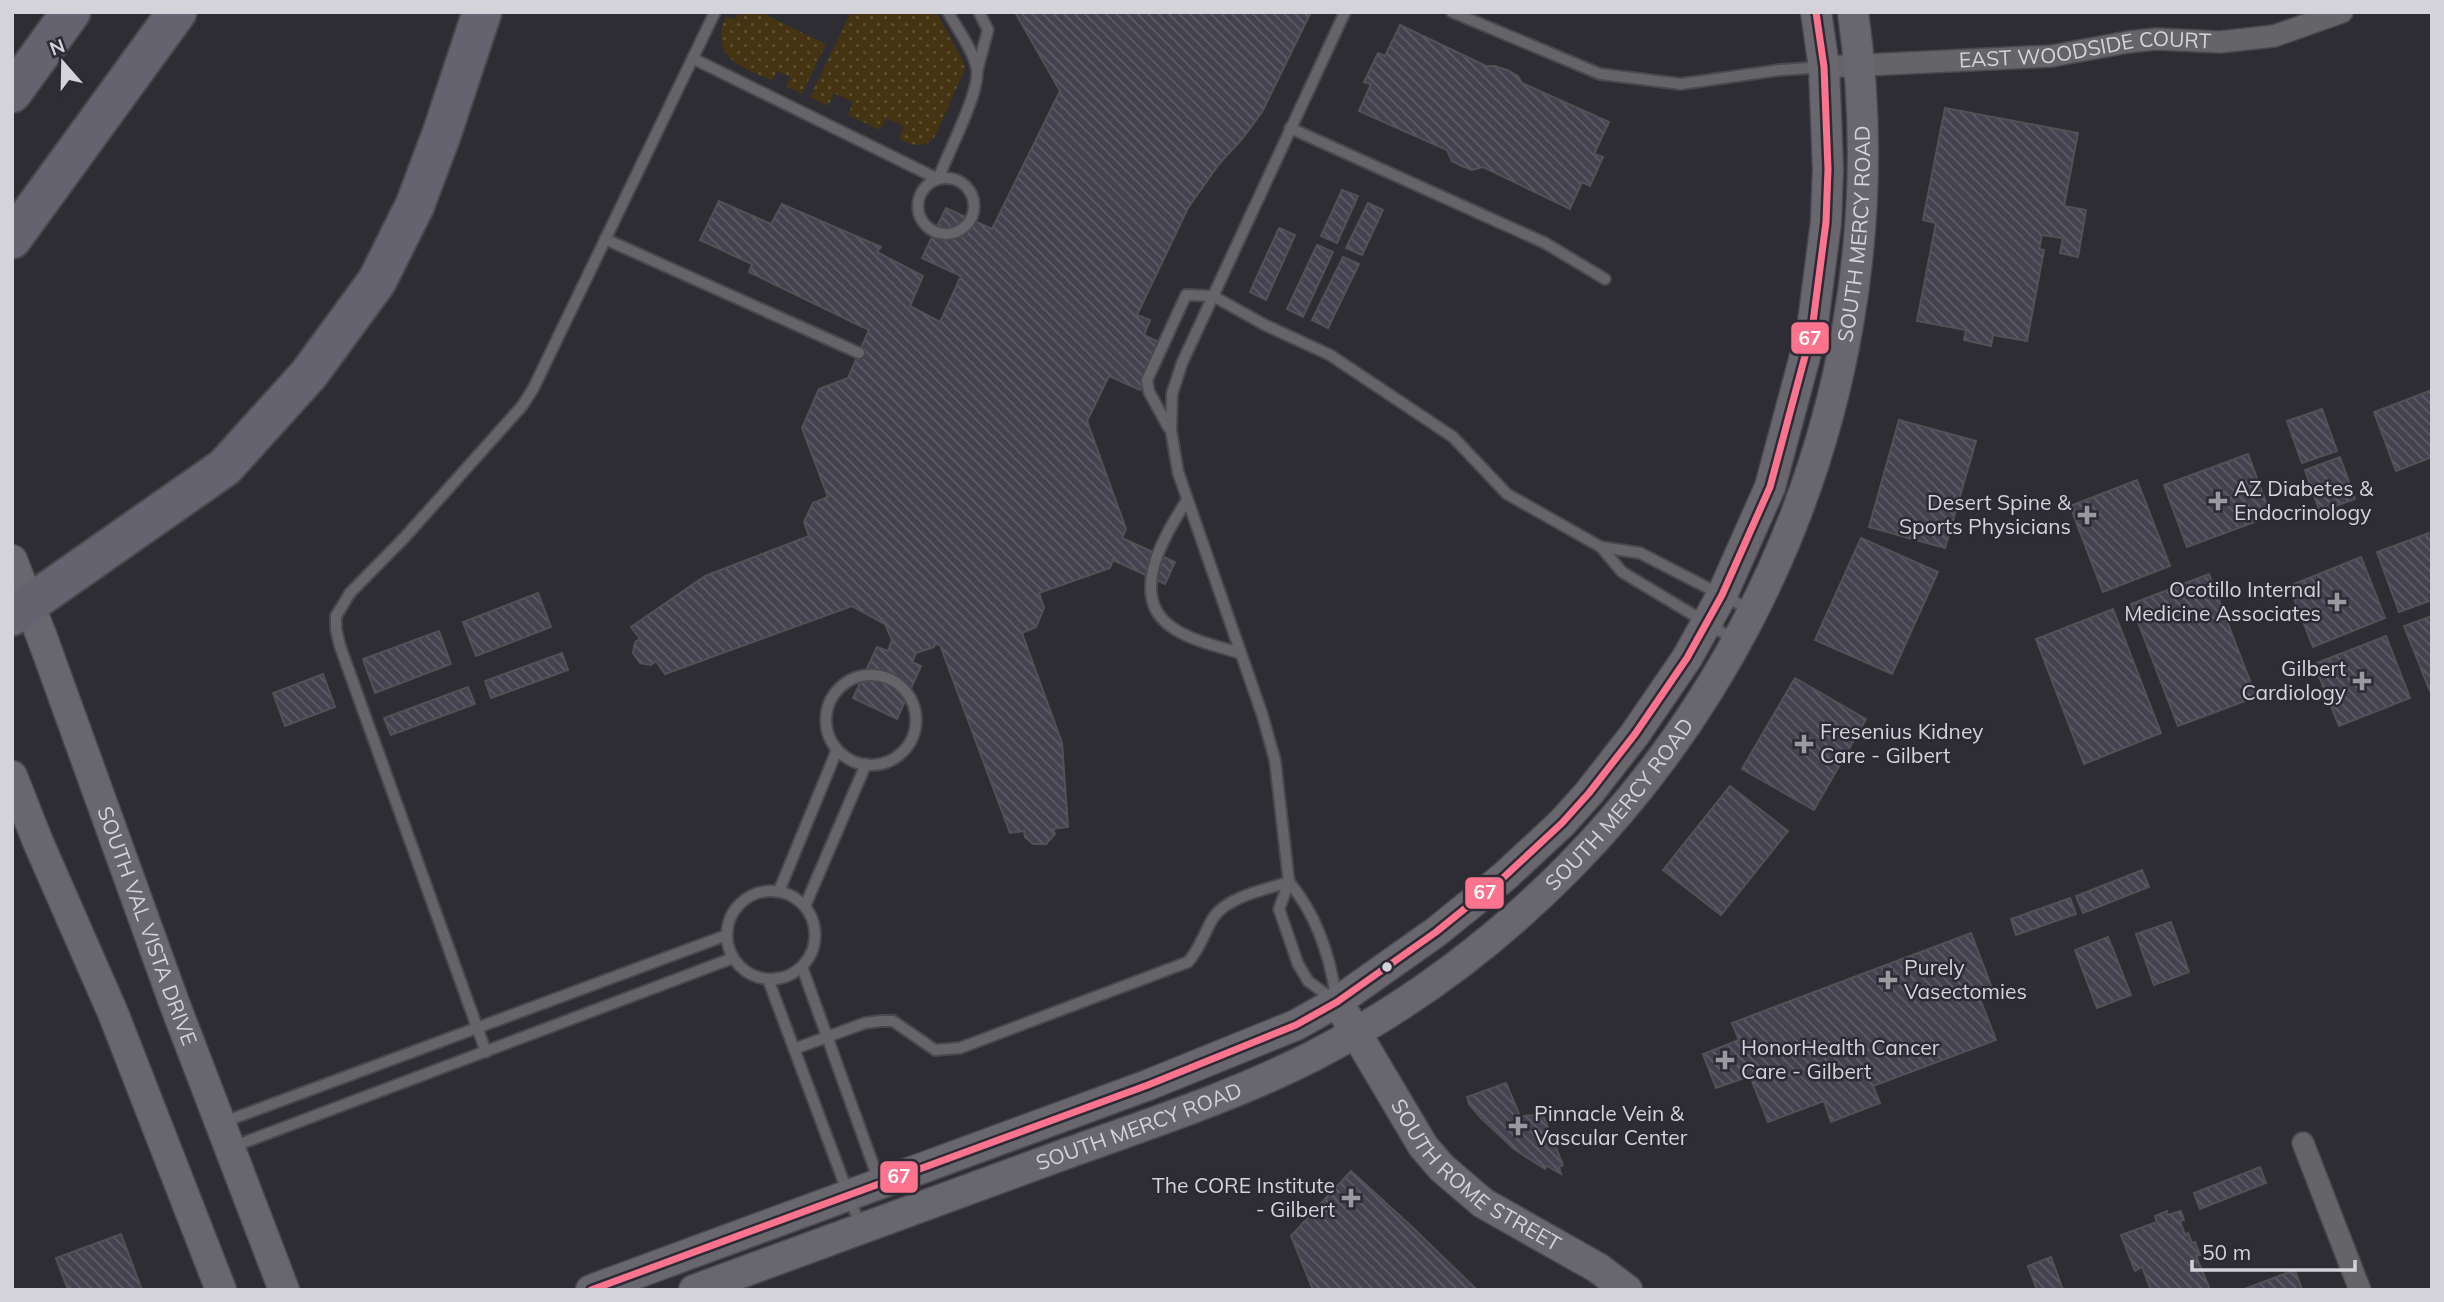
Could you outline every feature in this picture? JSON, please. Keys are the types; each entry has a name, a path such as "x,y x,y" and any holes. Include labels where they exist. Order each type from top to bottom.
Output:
{"highway":[{"path":"12,93 71,12"},
{"path":"12,239 177,12"},
{"path":"21,610 225,467 309,374 377,281 415,205 482,12"}],"main road":[{"name":"SOUTH MERCY ROAD","path":"591,1290 852,1204 880,1184 1062,1117 1296,1025 1336,1002 1436,932 1504,877 1562,824 1634,734 1688,658 1722,595 1770,487 1812,330 1826,222 1828,169 1824,67 1816,12"},
{"name":"SOUTH MERCY ROAD","path":"694,1290 1194,1107 1312,1056 1356,1032 1461,963 1591,846 1630,801 1686,725 1737,641 1774,567 1805,490 1829,413 1848,335 1860,225 1861,65 1853,12"},
{"name":"SOUTH VAL VISTA DRIVE","path":"12,560 21,610 284,1290"},
{"path":"12,776 113,1013 221,1290"},
{"name":"SOUTH ROME STREET","path":"1336,1002 1423,1146 1443,1168 1483,1203 1598,1268 1627,1290"}],"street":[{"name":"EAST WOODSIDE COURT","path":"1824,67 2052,56 2157,39 2220,42 2274,36 2342,12"},
{"path":"2303,1143 2360,1290"}],"lane":[{"path":"486,1052 341,646 336,629 336,616 350,593 405,537 522,406 574,308 604,239 715,12"},
{"path":"948,12 977,71"},
{"path":"694,59 938,179 956,179 970,191 974,210 971,219 959,230 943,233 935,231 921,218 918,209 922,190 938,179 973,95 988,30 979,12"},
{"path":"1336,1002 1308,981 1298,964 1279,909 1289,882 1275,760 1262,714 1178,472 1171,430 1172,394 1182,363 1345,12"},
{"path":"1452,12 1600,74 1681,84 1780,70 1824,67"},
{"path":"1290,128 1545,243 1605,279"},
{"path":"604,239 859,353"},
{"path":"1171,430 1149,392 1147,380 1186,295 1213,296 1265,325 1330,355 1453,437 1507,494 1601,547 1622,572 1737,641"},
{"path":"1187,500 1159,552 1150,587 1152,603 1160,617 1174,629 1239,653"},
{"path":"1601,547 1640,553 1752,611"},
{"path":"880,676 902,687 915,708 915,732 910,744 896,757 876,765 866,764 848,759 837,750 829,737 827,709 833,696 843,685 856,678 880,676"},
{"path":"779,891 837,750"},
{"path":"804,906 866,764"},
{"path":"1289,882 1303,898 1331,962 1336,1002"},
{"path":"794,1049 865,1023 893,1021 935,1050 960,1048 1188,962 1200,947 1216,914 1226,906 1246,896 1289,882"},
{"path":"779,891 804,906 812,917 815,943 802,967 780,978 768,979 748,973 733,958 727,935 729,922 743,901 753,894 779,891"},
{"path":"225,1136 478,1029 727,935"},
{"path":"225,1136 486,1052 733,958"},
{"path":"802,967 880,1184"},
{"path":"768,979 852,1204"}],"shaded area":[{"path":"736,12 760,12 826,44 802,94 786,86 791,77 777,71 772,80 739,65 724,51 721,41 726,16 734,20 738,14"},
{"path":"851,12 936,12 965,69 934,138 925,144 917,145 899,139 904,126 886,118 880,130 848,115 853,102 834,93 828,106 810,97"}],"building":[{"path":"1015,12 1311,12 1262,112 1219,164 1188,208 1137,315 1150,320 1144,335 1161,343 1140,390 1109,376 1087,421 1126,529 1122,538 1175,562 1165,584 1113,560 1110,568 1039,593 1044,608 1036,627 1022,633 1062,743 1068,827 1053,829 1055,834 1046,844 1033,844 1025,837 1024,831 1010,833 940,645 935,644 934,647 916,653 912,662 921,666 897,719 853,698 877,647 888,651 892,640 885,624 852,606 665,674 656,661 651,665 640,663 633,653 635,642 640,639 631,627 705,576 809,536 804,522 813,503 828,497 802,428 819,389 848,378 869,330 749,272 752,264 700,240 719,201 771,224 782,204 881,247 877,252 923,276 910,306 940,322 961,276 922,258 946,208 992,229 1060,91"},
{"path":"1400,25 1486,66 1507,70 1518,76 1522,83 1609,122 1594,154 1603,157 1590,186 1582,182 1570,209 1483,167 1472,170 1462,166 1452,161 1447,150 1359,111 1371,84 1364,82 1378,53 1385,56"},
{"path":"1945,108 2078,133 2064,206 2086,210 2078,257 2060,253 2063,238 2042,235 2039,249 2044,250 2027,341 1993,335 1991,346 1964,340 1966,330 1917,321 1936,223 1923,220"},
{"path":"1342,190 1358,196 1337,243 1321,236"},
{"path":"1368,203 1383,210 1362,255 1346,248"},
{"path":"1279,228 1295,235 1266,300 1250,292"},
{"path":"1317,245 1333,252 1303,317 1287,309"},
{"path":"1343,257 1359,264 1328,328 1312,320"},
{"path":"2432,390 2432,457 2396,471 2374,412"},
{"path":"2322,409 2337,451 2302,463 2287,421"},
{"path":"1899,420 1976,441 1945,548 1869,527"},
{"name":"AZ Diabetes & Endocrinology","path":"2248,454 2271,516 2187,547 2164,485"},
{"path":"2340,457 2355,499 2320,512 2305,470"},
{"path":"2137,480 2170,566 2103,592 2070,506"},
{"path":"2432,532 2432,600 2399,612 2377,552"},
{"path":"1861,538 1938,572 1892,674 1815,640"},
{"name":"Ocotillo Internal Medicine Associates","path":"2361,557 2385,618 2313,647 2289,586"},
{"path":"2209,574 2256,697 2178,726 2131,604"},
{"path":"538,593 551,627 476,656 463,622"},
{"path":"2113,609 2161,733 2084,764 2036,639"},
{"path":"2432,616 2432,690 2430,691 2404,626"},
{"path":"439,631 451,664 375,693 363,659"},
{"name":"Gilbert Cardiology","path":"2386,636 2410,698 2339,726 2314,664"},
{"path":"562,653 568,670 491,698 485,681"},
{"path":"323,674 335,707 285,726 273,693"},
{"name":"Fresenius Kidney Care - Gilbert","path":"1795,678 1866,719 1814,810 1742,769"},
{"path":"468,687 475,704 391,735 384,718"},
{"path":"1730,786 1788,831 1721,915 1663,870"},
{"path":"2142,870 2149,887 2083,913 2076,896"},
{"path":"2070,898 2076,914 2016,935 2011,919"},
{"path":"2171,922 2189,972 2154,985 2136,934"},
{"path":"1971,933 1993,991 1979,996 1996,1040 1873,1086 1880,1103 1831,1122 1824,1101 1768,1122 1750,1076 1716,1088 1703,1054 1739,1040 1732,1023"},
{"path":"2108,937 2131,995 2097,1008 2075,950"},
{"name":"Pinnacle Vein & Vascular Center","path":"1506,1083 1520,1116 1543,1115 1563,1165 1559,1167 1561,1174 1547,1166 1545,1169 1514,1149 1469,1104 1467,1097"},
{"path":"2260,1167 2266,1183 2200,1209 2194,1193"},
{"path":"1351,1171 1477,1290 1313,1290 1291,1236"},
{"path":"2167,1211 2168,1215 2181,1211 2184,1220 2180,1221 2185,1235 2188,1233 2192,1243 2195,1242 2200,1255 2196,1256 2209,1287 2206,1290 2151,1290 2142,1267 2135,1271 2121,1235 2157,1222 2155,1216"},
{"path":"121,1234 142,1290 68,1290 56,1258"},
{"path":"2051,1257 2063,1290 2037,1290 2028,1266"},
{"path":"2295,1270 2302,1290 2242,1290"}],"transit line":[{"name":"67","path":"591,1290 1148,1085 1296,1025 1337,1002 1436,932 1504,877 1562,823 1635,734 1687,658 1722,595 1770,487 1812,330 1826,222 1828,169 1824,67 1816,12"}],"place":[{"name":"AZ Diabetes & Endocrinology","path":"2218,501"},
{"name":"Desert Spine & Sports Physicians","path":"2087,515"},
{"name":"Ocotillo Internal Medicine Associates","path":"2337,602"},
{"name":"Gilbert Cardiology","path":"2362,681"},
{"name":"Fresenius Kidney Care - Gilbert","path":"1804,744"},
{"name":"Purely Vasectomies","path":"1888,980"},
{"name":"HonorHealth Cancer Care - Gilbert","path":"1725,1060"},
{"name":"Pinnacle Vein & Vascular Center","path":"1518,1126"},
{"name":"The CORE Institute - Gilbert","path":"1351,1198"}]}
